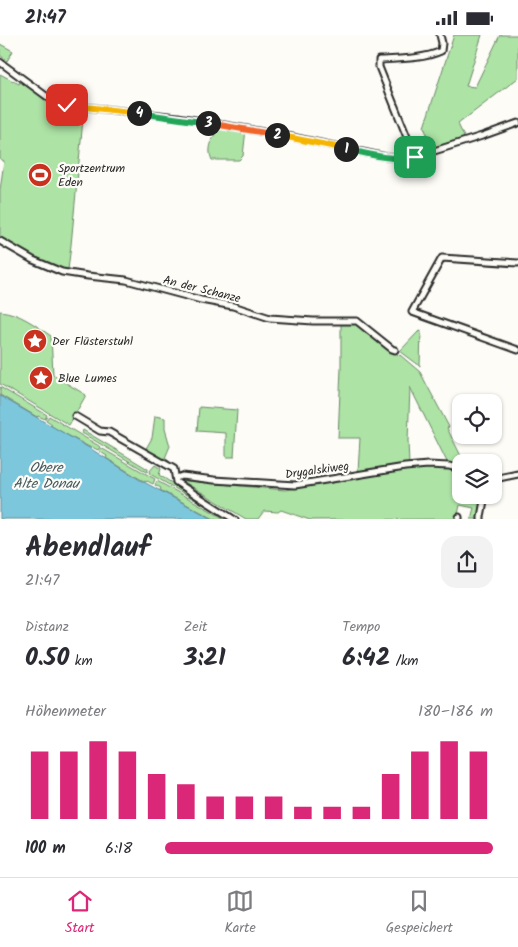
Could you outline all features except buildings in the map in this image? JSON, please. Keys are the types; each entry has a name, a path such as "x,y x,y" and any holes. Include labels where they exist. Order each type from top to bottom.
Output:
{"street":[{"path":"415,157 379,67 379,60 436,54 441,51 440,35"},
{"path":"0,61 53,101 67,105 178,117 301,139 386,157 405,159 415,157 518,123"},
{"name":"An der Schanze","path":"0,241 33,260 62,272 126,280 201,300 234,306 270,318 313,321 357,321 395,350"},
{"path":"518,263 442,258 412,312 518,350"},
{"path":"75,416 100,431 109,432 174,469 176,482 235,519"},
{"name":"Drygalskiweg","path":"176,477 295,485 405,467 428,465 452,467"},
{"path":"502,477 518,474"},
{"path":"481,519 484,504"}],"green space":[{"path":"454,35 482,35 466,86 475,87 500,35 518,35 518,78 458,124 465,139 425,152 428,137 424,127"},
{"path":"0,44 13,51 7,61 0,55"},
{"name":"Sportzentrum Eden","path":"0,74 19,84 21,80 53,103 84,109 68,270 41,262 0,238 0,190 4,161 0,159"},
{"path":"219,126 246,129 243,156 239,160 212,160 210,147"},
{"path":"0,311 21,317 51,336 53,374 86,395 69,425 0,384"},
{"path":"341,321 357,321 365,324 395,350 399,356 420,372 449,427 447,428 452,438 452,444 455,444 460,454 452,454 452,464 448,464 410,387 409,465 358,472 360,438 338,438"},
{"path":"421,331 420,366 400,351"},
{"path":"0,387 47,415 45,419 37,417 0,395"},
{"path":"199,407 237,410 234,457 226,457 226,433 197,431"},
{"path":"49,416 100,447 98,450 91,448 51,426 52,424 46,420"},
{"path":"155,416 165,418 165,429 170,446 165,458 170,462 166,465 152,453 144,452 152,438"},
{"path":"83,430 148,469 147,472 82,433"},
{"path":"101,448 155,479 153,484 140,479 106,458 107,456 99,451"},
{"path":"155,465 161,469 159,475 225,517 150,474 149,472"},
{"path":"433,467 452,471 452,504 481,504 478,519 471,519 474,508 460,505 457,519 307,519 281,510 278,512 264,511 258,519 246,519 181,479 285,490 395,471"},
{"path":"157,481 225,519 214,519 160,490 161,488 155,485"}],"water":[{"name":"Obere Alte Donau","path":"0,396 140,480 213,519 0,519"}],"place":[{"name":"Sportzentrum Eden","path":"40,175"},
{"name":"Der Flüsterstuhl","path":"35,341"},
{"name":"Blue Lumes","path":"41,378"}],"route":[{"path":"67,105 178,117 287,136 386,157 405,159 415,157"}]}
